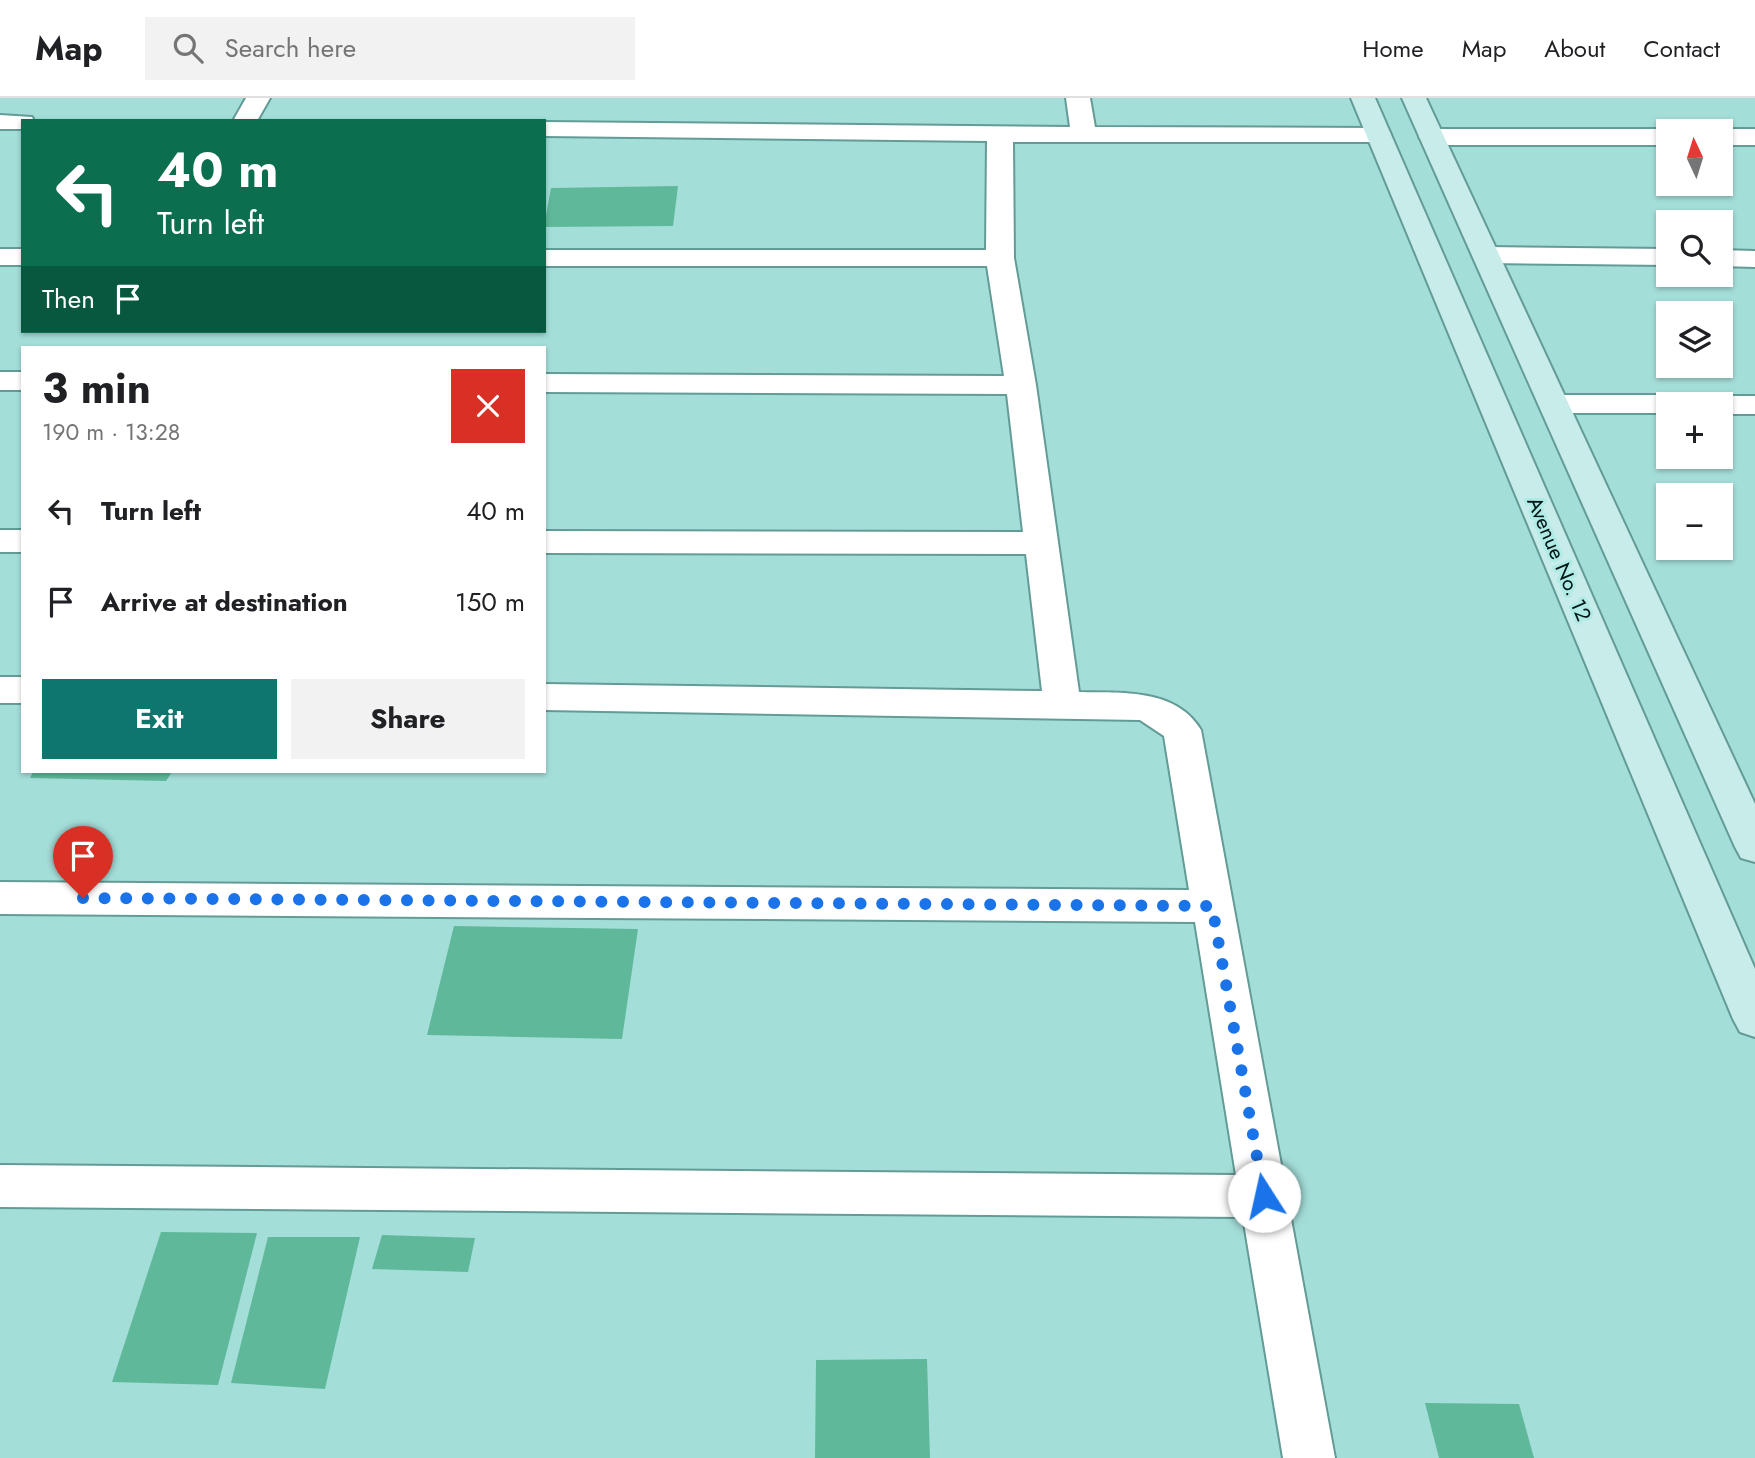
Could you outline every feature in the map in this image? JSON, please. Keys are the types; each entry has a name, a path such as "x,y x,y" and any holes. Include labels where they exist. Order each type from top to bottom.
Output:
{"street":[{"path":"246,119 258,98"},
{"path":"1078,98 1084,135"},
{"name":"Avenue No. 12","path":"1363,98 1755,1019"},
{"path":"1414,98 1755,847"},
{"path":"0,122 21,122"},
{"path":"546,129 1084,135 1379,135"},
{"path":"1000,134 1000,258 1021,385 1062,704"},
{"path":"1432,137 1656,137"},
{"path":"1733,137 1755,137"},
{"path":"1486,255 1656,257"},
{"path":"0,257 21,257"},
{"path":"546,257 1000,258"},
{"path":"1733,258 1755,259"},
{"path":"0,381 21,381"},
{"path":"546,383 1021,385"},
{"path":"1553,404 1656,404"},
{"path":"1733,405 1755,405"},
{"path":"0,541 21,541"},
{"path":"546,542 1041,543"},
{"path":"0,690 21,690"},
{"path":"546,697 1148,707 1182,730 1309,1458"},
{"path":"0,898 1212,906"},
{"path":"0,1186 1264,1196"}],"building":[{"path":"678,186 673,226 546,227 551,188"},
{"path":"32,773 171,773 166,781 30,778"},
{"path":"454,926 638,929 622,1039 427,1035"},
{"path":"161,1232 257,1233 218,1385 112,1382"},
{"path":"382,1235 475,1238 468,1272 372,1269"},
{"path":"268,1237 360,1237 325,1389 231,1383"},
{"path":"927,1359 930,1458 815,1458 816,1360"},
{"path":"1425,1403 1519,1404 1534,1458 1439,1458"}],"route":[{"path":"83,898 1212,906 1264,1196"}]}
